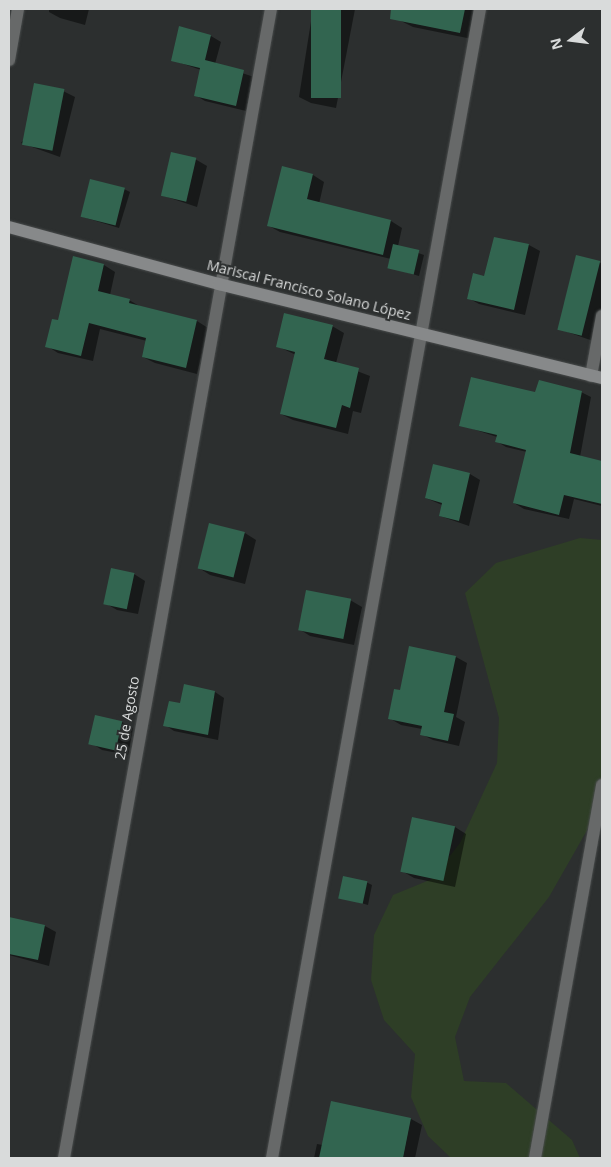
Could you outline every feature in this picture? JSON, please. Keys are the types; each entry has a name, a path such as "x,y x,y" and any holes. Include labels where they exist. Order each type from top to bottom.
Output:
{"main road":[{"name":"Mariscal Francisco Solano López","path":"9,227 219,284 597,377"}],"street":[{"path":"9,60 18,9"},
{"name":"25 de Agosto","path":"64,1158 219,284 271,9"},
{"path":"272,1158 480,9"},
{"path":"597,377 602,316"},
{"path":"535,1158 602,785"}],"green space":[{"path":"580,538 602,540 602,804 549,897 470,997 455,1037 464,1081 506,1083 572,1140 580,1158 451,1158 428,1136 411,1097 415,1054 384,1020 371,980 374,935 393,895 432,879 460,843 497,763 499,718 465,593 496,563"}],"building":[{"path":"311,9 341,9 341,98 311,98"},
{"path":"391,9 465,9 460,33 390,19"},
{"path":"179,26 211,35 205,60 244,70 236,106 194,96 200,68 171,61"},
{"path":"34,83 64,89 52,151 22,145"},
{"path":"171,152 196,158 186,202 161,196"},
{"path":"282,166 313,174 307,199 391,220 383,255 267,226"},
{"path":"90,179 125,188 115,226 81,217"},
{"path":"494,237 529,244 514,310 467,299 473,273 484,276"},
{"path":"393,244 419,250 414,274 387,268"},
{"path":"576,255 600,261 582,336 557,330"},
{"path":"73,256 104,264 98,291 130,299 129,303 197,320 186,368 142,357 146,338 89,323 81,356 45,347 52,319 58,320"},
{"path":"284,313 333,325 324,359 359,368 350,408 342,405 336,428 280,414 295,352 276,347"},
{"path":"471,377 535,392 539,380 582,391 570,453 602,461 602,504 564,495 559,515 513,503 526,450 495,442 497,435 459,426"},
{"path":"433,464 470,473 459,521 439,516 442,503 425,498"},
{"path":"209,523 245,532 234,578 198,569"},
{"path":"111,568 134,573 127,609 103,604"},
{"path":"306,590 351,599 343,639 298,630"},
{"path":"409,646 456,656 444,712 454,714 448,741 420,735 422,726 388,719 394,689 400,690"},
{"path":"184,684 215,691 208,735 163,726 169,701 180,703"},
{"path":"95,715 122,721 116,751 88,744"},
{"path":"412,817 455,826 443,881 400,872"},
{"path":"343,876 367,881 363,904 338,898"},
{"path":"9,917 45,925 38,960 9,954"},
{"path":"331,1101 411,1118 403,1158 319,1158"}]}
